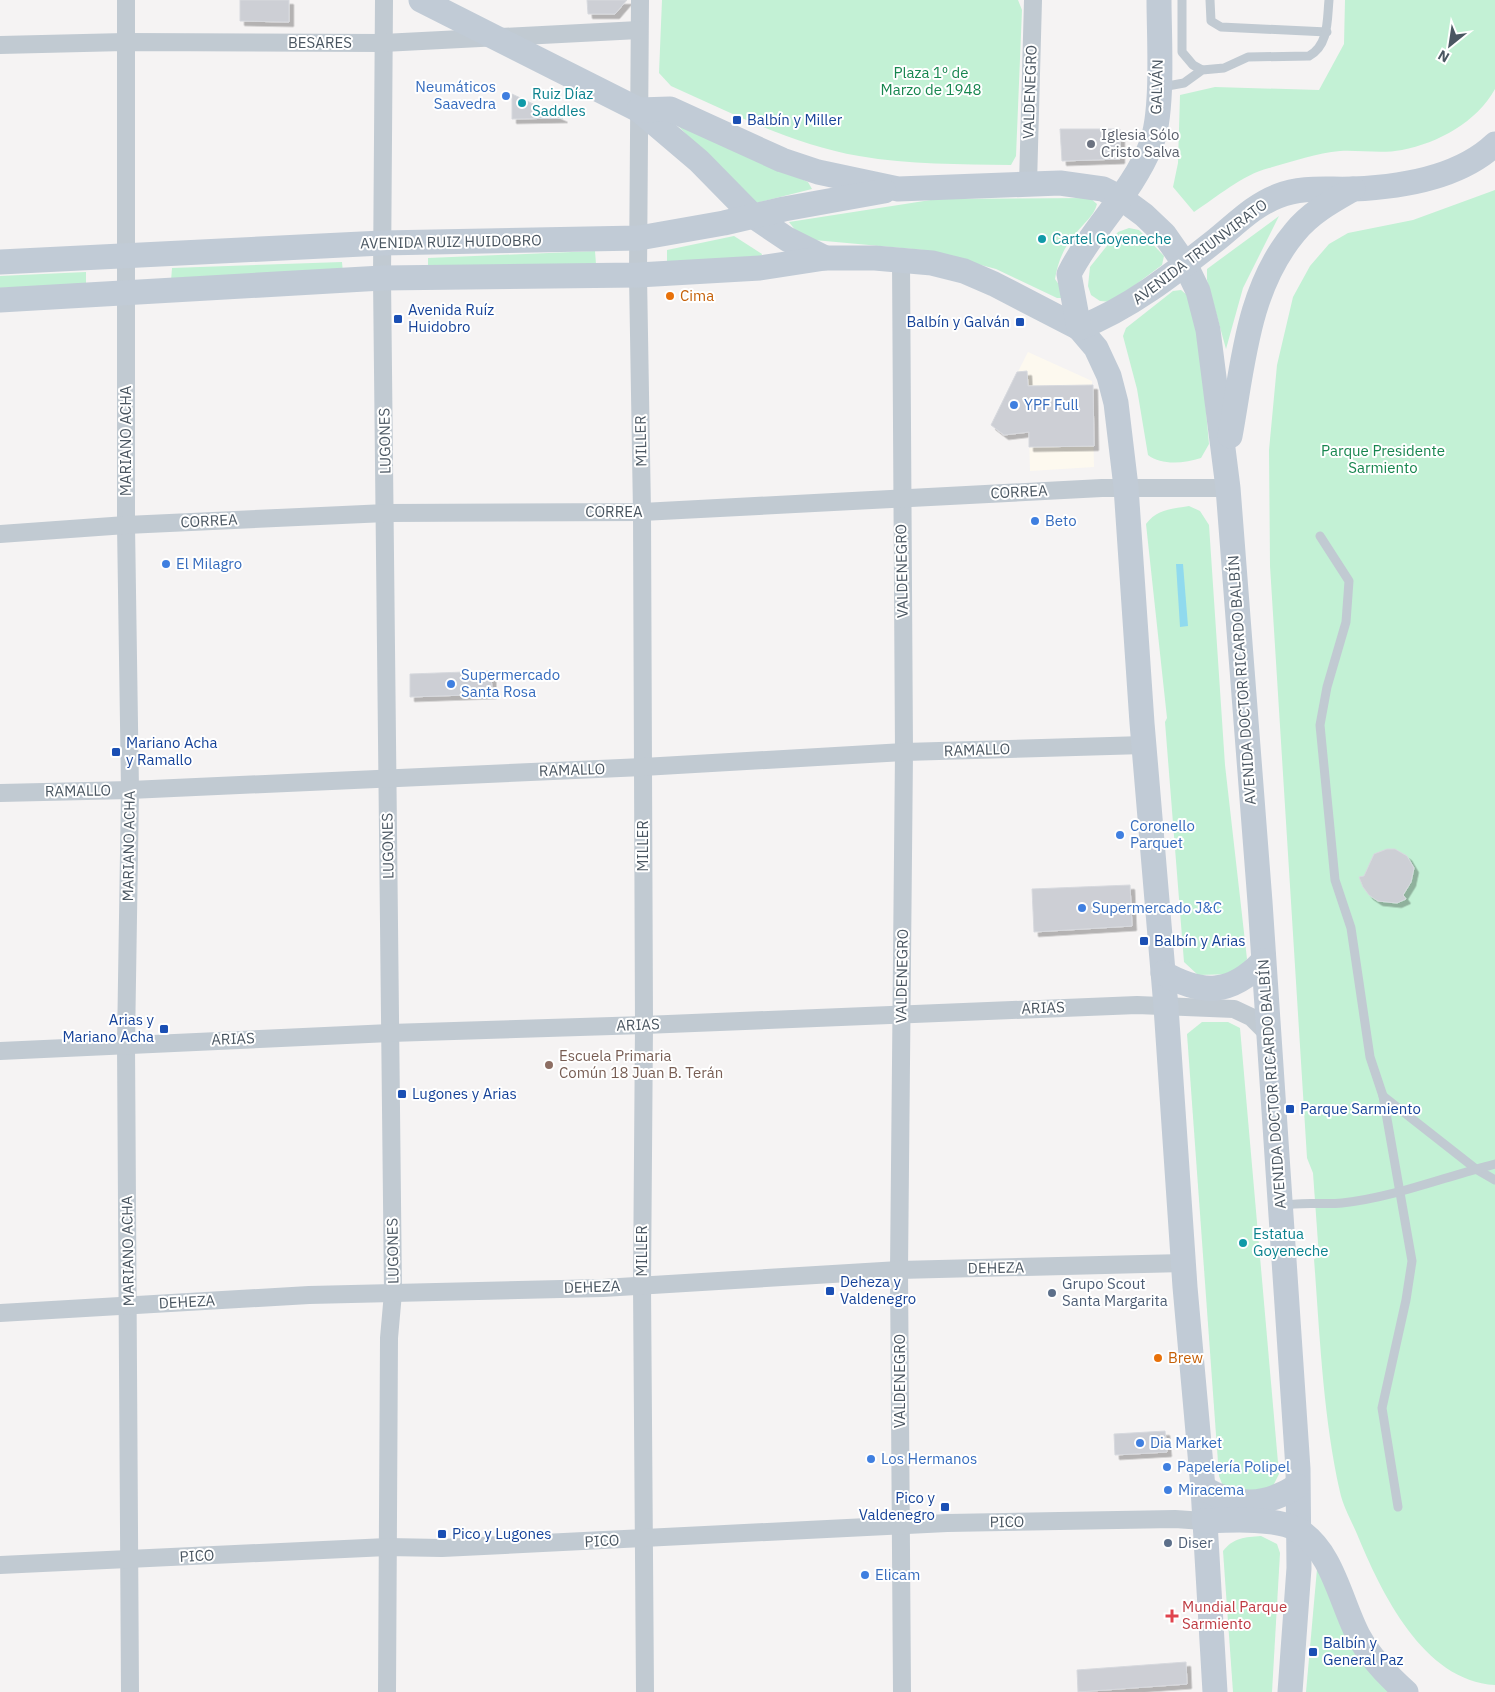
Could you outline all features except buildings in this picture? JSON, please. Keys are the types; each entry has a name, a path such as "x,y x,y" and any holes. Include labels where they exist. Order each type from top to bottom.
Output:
{"main road":[{"name":"AVENIDA DOCTOR RICARDO BALBÍN","path":"421,0 639,110 699,161 753,216 787,240 826,258"},
{"name":"GALVÁN","path":"1079,328 1069,274 1089,240 1121,198 1141,165 1151,144 1156,127 1159,0"},
{"name":"AVENIDA DOCTOR RICARDO BALBÍN","path":"639,110 670,109 800,166 818,172 898,189 1028,184 1086,185 1103,189 1121,198 1144,215 1164,234 1185,264 1204,310 1226,458 1280,1206 1298,1530 1297,1603 1290,1692"},
{"name":"AVENIDA TRIUNVIRATO","path":"1079,328 1126,307 1185,264 1247,214 1277,196 1303,188 1354,189 1416,181 1451,172 1484,155 1495,144"},
{"name":"AVENIDA RUIZ HUIDOBRO","path":"0,262 382,243 639,238 898,189"},
{"name":"AVENIDA TRIUNVIRATO","path":"1226,458 1246,341 1255,302 1268,273 1295,231 1311,216 1354,189"},
{"path":"0,300 382,278 638,275 760,268 826,258 901,260 932,263 964,271 994,284 1079,328 1096,348 1109,376 1119,422 1126,487 1144,745 1203,1488 1215,1692"},
{"path":"1163,973 1196,988 1215,989 1234,985 1250,975 1263,961"},
{"path":"1203,1488 1226,1499 1251,1503 1275,1498 1297,1486"},
{"path":"1204,1521 1252,1520 1298,1530 1314,1545 1331,1570 1360,1639 1385,1673 1406,1692"}],"street":[{"name":"MARIANO ACHA","path":"126,0 126,525 130,790 126,1044 130,1692"},
{"name":"LUGONES","path":"384,0 382,278 393,1294 389,1338 387,1692"},
{"name":"MILLER","path":"640,0 638,275 642,512 644,1025 642,1285 645,1692"},
{"name":"VALDENEGRO","path":"1028,184 1033,0"},
{"name":"BESARES","path":"0,45 125,42 383,43 639,30"},
{"name":"VALDENEGRO","path":"901,260 904,752 899,1270 902,1692"},
{"name":"CORREA","path":"0,534 126,525 386,513 642,512 1126,487 1228,488"},
{"name":"RAMALLO","path":"0,793 130,790 904,752 1144,745"},
{"name":"ARIAS","path":"0,1051 126,1044 644,1025 1053,1007 1212,1006 1234,1008 1251,1017 1267,1033"},
{"name":"DEHEZA","path":"0,1313 308,1295 393,1294 642,1285 899,1270 1184,1263"},
{"name":"PICO","path":"0,1565 387,1547 442,1548 900,1526 1175,1518 1204,1521"}],"lane":[{"path":"1182,0 1182,52 1193,65 1202,70"},
{"path":"1210,0 1211,20 1221,27 1327,32"},
{"path":"1158,87 1184,83 1202,70 1224,68 1248,56 1309,56 1317,51 1327,32 1328,0"},
{"path":"1320,536 1349,582 1346,622 1328,687 1320,725 1335,880 1351,928 1370,1057 1383,1096 1412,1262 1406,1300 1382,1408 1398,1507"},
{"path":"1383,1096 1476,1169 1495,1180"},
{"path":"1280,1206 1297,1202 1341,1203 1401,1192 1495,1164"}],"shaded area":[{"path":"1028,352 1092,381 1094,467 1030,471 1029,432 1004,435 991,425"}],"green space":[{"name":"Plaza 1º de Marzo de 1948","path":"662,0 1018,0 1022,10 1016,156 1011,165 878,159 834,151 810,144 740,117 671,86 659,73"},
{"path":"1345,0 1495,0 1495,89 1487,101 1467,121 1429,142 1416,147 1394,151 1331,152 1269,168 1239,181 1194,212 1173,187 1178,163 1180,95 1215,87 1319,90 1344,44"},
{"path":"670,118 808,182 812,189 756,203"},
{"name":"Parque Presidente Sarmiento","path":"1495,190 1495,1685 1469,1680 1446,1668 1426,1651 1408,1630 1392,1606 1367,1557 1343,1502 1334,1463 1326,1405 1318,1318 1314,1259 1319,1257 1313,1173 1307,1158 1270,566 1269,450 1277,365 1293,297 1310,266 1329,244 1348,233 1413,220"},
{"path":"1090,198 1097,204 1096,208 1068,244 1058,266 1055,279 1064,292 1064,298 1057,298 996,269 924,250 814,240 796,231 789,222 937,199"},
{"path":"1279,216 1243,288 1226,349 1207,280 1207,269"},
{"path":"1129,228 1139,230 1164,256 1162,265 1112,302 1100,301 1091,295 1088,286 1090,267 1118,232"},
{"path":"734,236 762,254 760,260 667,264 667,250"},
{"path":"595,251 596,264 428,269 428,258"},
{"path":"342,262 343,273 171,281 172,268"},
{"path":"86,272 86,284 0,288 0,276"},
{"path":"1181,290 1187,295 1200,345 1209,444 1201,458 1181,462 1167,462 1148,455 1137,389 1123,336 1126,328 1173,291"},
{"path":"1189,506 1200,511 1209,525 1225,765 1247,959 1235,974 1198,975 1184,962 1165,722 1167,718 1146,524 1155,515 1171,509"},
{"path":"1202,1022 1228,1022 1240,1028 1279,1474 1273,1486 1263,1492 1225,1491 1219,1476 1187,1034"},
{"path":"1261,1536 1277,1544 1280,1553 1272,1692 1233,1692 1223,1551 1231,1543 1240,1539"},
{"path":"1317,1569 1393,1692 1306,1692"}],"water":[{"path":"1176,564 1183,564 1188,626 1180,627"}],"place":[{"name":"Neumáticos Saavedra","path":"506,96"},
{"name":"Ruiz Díaz Saddles","path":"522,103"},
{"name":"Balbín y Miller","path":"737,120"},
{"name":"Iglesia Sólo Cristo Salva","path":"1091,144"},
{"name":"Cartel Goyeneche","path":"1042,239"},
{"name":"Cima","path":"670,296"},
{"name":"Avenida Ruíz Huidobro","path":"398,319"},
{"name":"Balbín y Galván","path":"1020,322"},
{"name":"YPF Full","path":"1014,405"},
{"name":"Beto","path":"1035,521"},
{"name":"El Milagro","path":"166,564"},
{"name":"Supermercado Santa Rosa","path":"451,684"},
{"name":"Mariano Acha y Ramallo","path":"116,752"},
{"name":"Coronello Parquet","path":"1120,835"},
{"name":"Supermercado J&C","path":"1082,908"},
{"name":"Balbín y Arias","path":"1144,941"},
{"name":"Arias y Mariano Acha","path":"164,1029"},
{"name":"Escuela Primaria Común 18 Juan B. Terán","path":"549,1065"},
{"name":"Lugones y Arias","path":"402,1094"},
{"name":"Parque Sarmiento","path":"1290,1109"},
{"name":"Estatua Goyeneche","path":"1243,1243"},
{"name":"Deheza y Valdenegro","path":"830,1291"},
{"name":"Grupo Scout Santa Margarita","path":"1052,1293"},
{"name":"Brew","path":"1158,1358"},
{"name":"Dia Market","path":"1140,1443"},
{"name":"Los Hermanos","path":"871,1459"},
{"name":"Papelería Polipel","path":"1167,1467"},
{"name":"Miracema","path":"1168,1490"},
{"name":"Pico y Valdenegro","path":"945,1507"},
{"name":"Pico y Lugones","path":"442,1534"},
{"name":"Diser","path":"1168,1543"},
{"name":"Elicam","path":"865,1575"},
{"name":"Mundial Parque Sarmiento","path":"1172,1616"},
{"name":"Balbín y General Paz","path":"1313,1652"}]}
